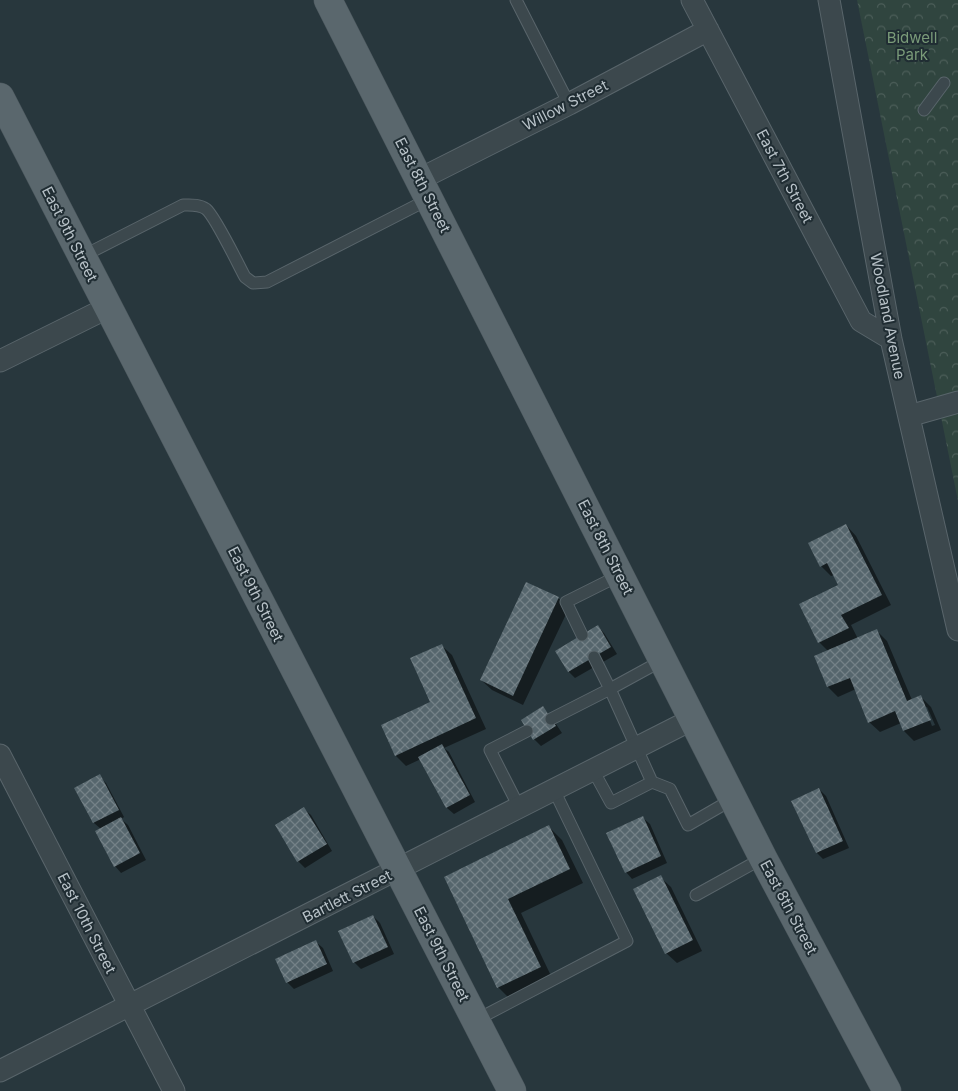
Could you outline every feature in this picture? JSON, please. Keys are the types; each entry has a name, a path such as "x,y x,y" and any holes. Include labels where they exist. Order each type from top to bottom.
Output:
{"main road":[{"name":"East 8th Street","path":"328,0 763,858 887,1091"},
{"name":"East 9th Street","path":"0,97 512,1091"}],"street":[{"name":"East 7th Street","path":"692,0 861,321 891,338"},
{"name":"Woodland Avenue","path":"829,0 891,338 958,630"},
{"name":"Willow Street","path":"425,189 569,104 708,30"},
{"path":"0,361 107,308"},
{"path":"909,416 958,402"},
{"name":"Bartlett Street","path":"0,1071 693,719"},
{"name":"East 10th Street","path":"0,755 174,1091"}],"lane":[{"path":"516,0 569,104"},
{"path":"924,110 944,83"},
{"path":"81,257 183,205 193,204 206,209 213,218 245,277 254,283 267,282 425,189"},
{"path":"582,635 566,602 620,575"},
{"path":"594,657 652,782 670,789 688,825 733,799"},
{"path":"551,719 663,660"},
{"path":"519,807 490,750 527,731"},
{"path":"592,770 611,803 652,782"},
{"path":"476,1020 628,941 554,790"},
{"path":"696,895 763,858"}],"green space":[{"name":"Bidwell Park","path":"857,0 958,0 958,501"}],"building":[{"path":"846,524 882,595 841,615 849,628 818,643 799,604 838,585 827,563 820,567 808,543"},
{"path":"526,582 559,597 513,696 480,680"},
{"path":"598,625 611,647 568,672 555,651"},
{"path":"877,629 907,701 921,695 931,720 903,731 895,711 868,723 850,678 827,687 814,656"},
{"path":"442,644 476,718 395,756 381,725 430,702 410,658"},
{"path":"543,706 556,726 533,740 521,720"},
{"path":"442,744 470,795 446,808 418,757"},
{"path":"100,774 119,810 93,823 74,788"},
{"path":"819,788 843,841 816,853 791,801"},
{"path":"304,807 327,844 297,862 275,825"},
{"path":"643,816 661,856 625,873 606,833"},
{"path":"121,817 140,853 114,867 95,831"},
{"path":"549,825 570,869 508,899 541,967 497,988 444,877"},
{"path":"661,875 693,940 665,954 633,889"},
{"path":"373,915 388,947 353,963 338,931"},
{"path":"316,940 327,964 286,983 275,959"}]}
